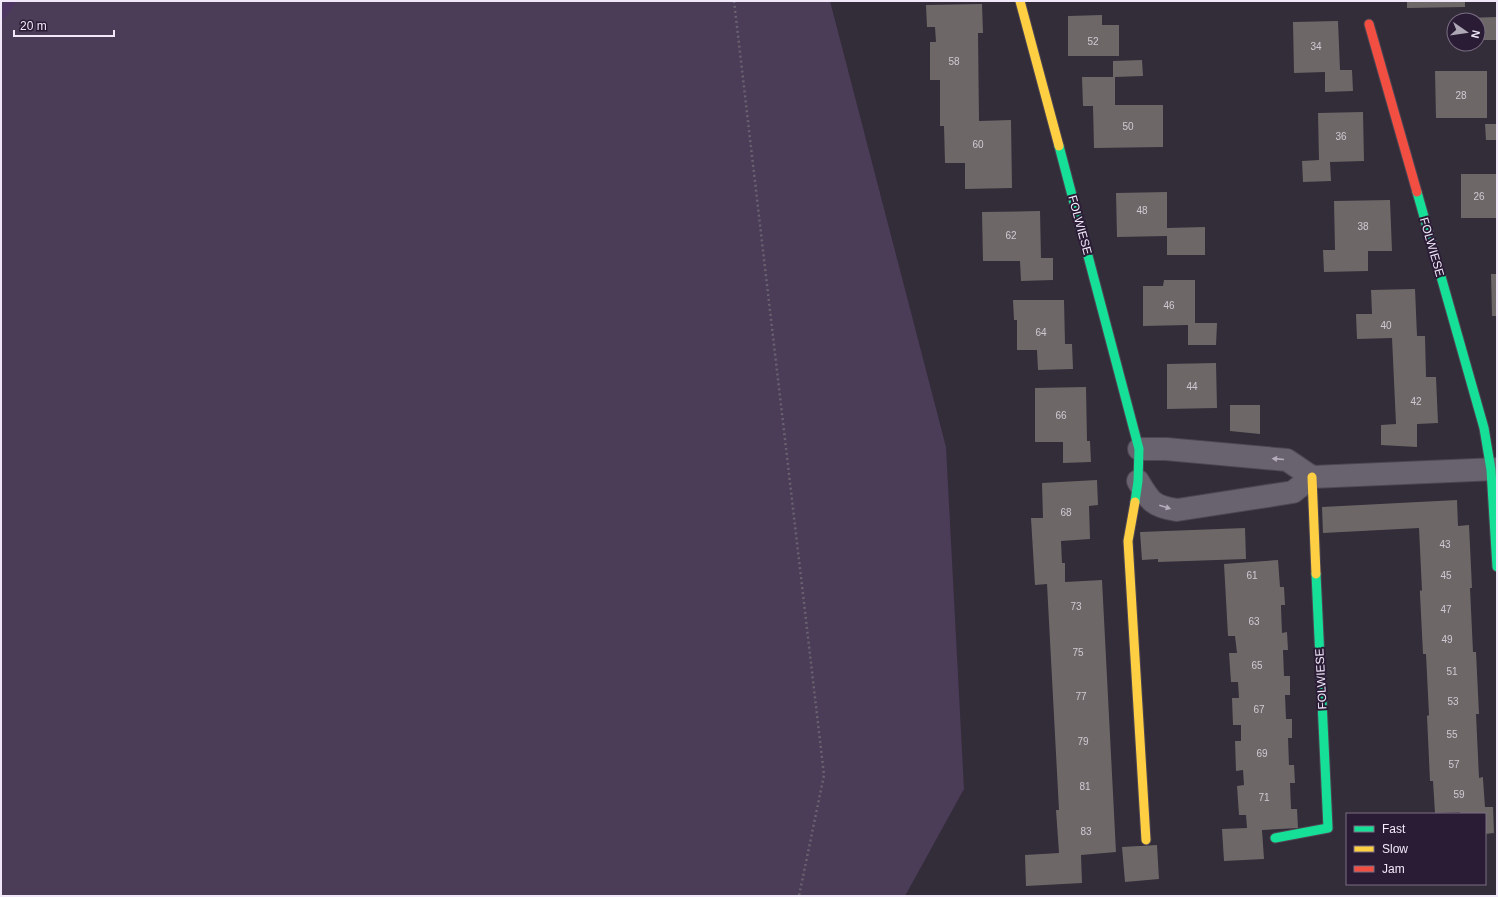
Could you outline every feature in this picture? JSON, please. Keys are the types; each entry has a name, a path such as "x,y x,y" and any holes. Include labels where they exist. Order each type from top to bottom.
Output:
{"street":[{"name":"FOLWIESE","path":"1020,1 1139,449 1138,481 1128,541 1146,840"},
{"name":"FOLWIESE","path":"1369,24 1484,428 1494,470 1497,567"},
{"path":"1139,449 1166,449 1287,460 1312,477"},
{"path":"1138,481 1149,500 1162,508 1177,510 1293,492 1312,477 1494,470"},
{"name":"FOLWIESE","path":"1275,838 1328,828 1312,477"}],"path":[{"path":"734,1 824,775 799,896"}],"shaded area":[{"path":"1,1 830,1 946,447 964,789 905,896 1,896"}],"building":[{"path":"1407,1 1465,1 1465,7 1407,8"},
{"path":"982,4 983,33 978,33 979,121 1011,120 1012,188 965,189 965,163 945,163 944,126 940,126 940,80 930,80 930,42 936,42 935,27 927,27 926,5"},
{"path":"1102,15 1102,25 1119,25 1119,56 1068,56 1068,16"},
{"path":"1486,17 1497,17 1497,40 1486,40"},
{"path":"1338,21 1340,70 1352,70 1353,91 1325,92 1325,72 1294,73 1293,22"},
{"path":"1142,60 1143,76 1115,77 1115,105 1163,105 1163,147 1094,148 1093,106 1083,106 1082,77 1113,77 1113,61"},
{"path":"1435,71 1487,71 1487,118 1436,118"},
{"path":"1363,112 1364,161 1330,162 1331,181 1303,182 1302,161 1319,160 1318,113"},
{"path":"1485,124 1497,124 1497,140 1486,140"},
{"path":"1461,174 1497,174 1497,218 1461,218"},
{"path":"1167,192 1167,228 1205,227 1205,255 1167,255 1167,236 1117,237 1116,193"},
{"path":"1390,200 1392,251 1368,251 1368,271 1324,272 1323,250 1335,250 1334,201"},
{"path":"1040,211 1041,258 1053,258 1053,280 1021,281 1020,261 983,261 982,212"},
{"path":"1491,274 1497,274 1497,316 1492,316"},
{"path":"1164,280 1195,280 1195,323 1217,323 1216,345 1188,345 1188,325 1143,326 1143,286 1163,286"},
{"path":"1415,289 1417,336 1425,336 1426,377 1436,377 1438,423 1417,424 1417,447 1381,445 1381,425 1396,424 1392,338 1357,339 1356,314 1372,314 1371,290"},
{"path":"1013,300 1064,300 1065,344 1072,344 1073,369 1038,370 1037,350 1017,350 1017,320 1014,320"},
{"path":"1216,363 1217,408 1167,409 1167,364"},
{"path":"1086,387 1087,441 1090,441 1091,462 1063,463 1063,442 1035,442 1035,388"},
{"path":"1230,405 1260,405 1260,434 1230,431"},
{"path":"1097,480 1098,505 1089,506 1090,539 1061,541 1062,563 1065,563 1065,582 1102,580 1116,852 1081,855 1082,883 1026,886 1025,855 1059,853 1056,810 1059,810 1047,584 1035,585 1031,518 1043,518 1042,483"},
{"path":"1457,500 1458,526 1469,525 1473,652 1476,652 1479,714 1476,714 1479,778 1483,777 1485,807 1493,807 1494,833 1486,834 1486,813 1435,813 1433,781 1430,781 1426,654 1423,654 1420,594 1420,590 1422,591 1419,528 1323,533 1322,507"},
{"path":"1245,528 1246,559 1158,562 1158,559 1142,560 1140,532"},
{"path":"1278,560 1280,587 1284,587 1285,605 1281,605 1282,633 1287,632 1288,650 1283,650 1284,676 1290,676 1290,695 1285,695 1286,719 1292,719 1292,738 1288,738 1289,765 1294,765 1295,783 1290,783 1291,809 1297,809 1298,828 1262,830 1264,859 1224,861 1222,829 1247,828 1246,815 1239,815 1237,786 1244,785 1243,770 1236,771 1235,741 1241,741 1241,725 1233,725 1232,698 1239,698 1238,682 1231,682 1229,653 1237,653 1235,636 1228,636 1224,564"},
{"path":"1157,845 1159,879 1125,882 1122,847"}],"waterway":[{"path":"1,15 11,1"}],"traffic: fast":[{"path":"1059,146 1139,449 1138,481 1135,502"},
{"path":"1417,192 1484,428 1491,470 1497,567"},
{"path":"1275,838 1328,828 1316,574"}],"traffic: slow":[{"path":"1020,1 1059,146"},
{"path":"1312,477 1316,574"},
{"path":"1135,502 1128,541 1146,840"}],"traffic: jam":[{"path":"1369,24 1417,192"}]}
